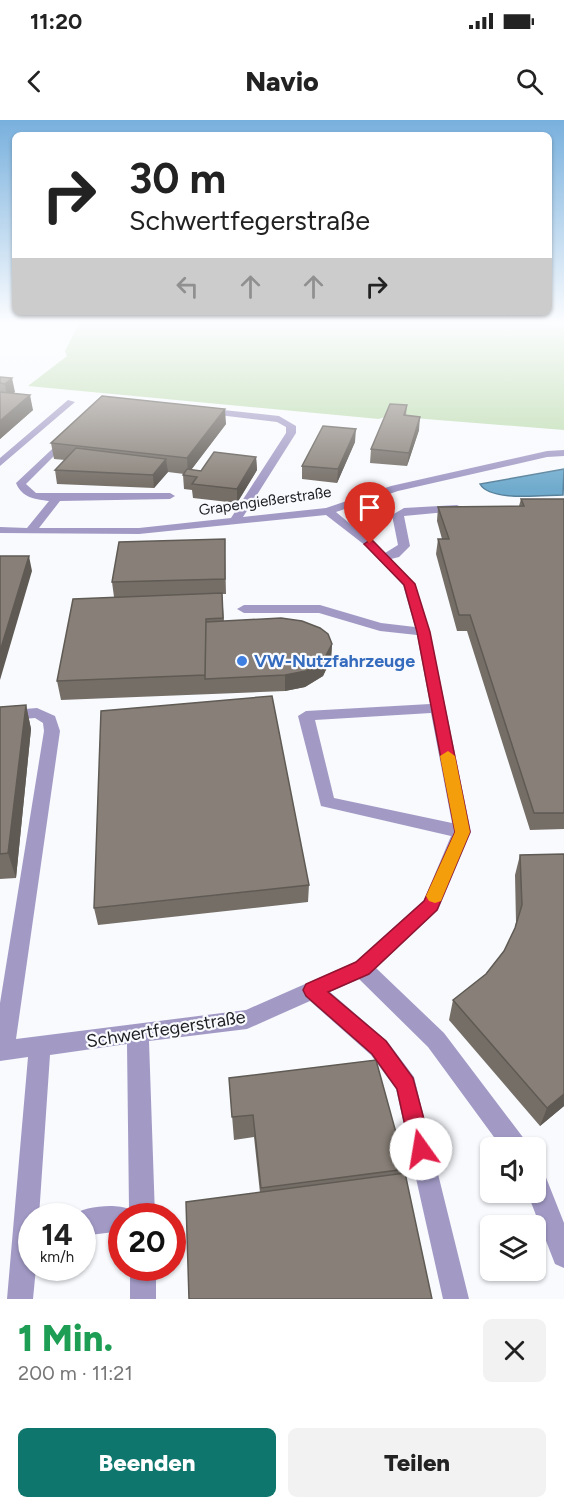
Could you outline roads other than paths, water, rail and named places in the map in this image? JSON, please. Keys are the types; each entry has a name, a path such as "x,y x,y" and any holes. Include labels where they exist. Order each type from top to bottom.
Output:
{"street":[{"path":"0,463 71,402"},
{"path":"189,410 279,419 291,426 291,433 234,522"},
{"path":"76,430 21,483 23,488 33,496 57,498 170,496"},
{"name":"Grapengießerstraße","path":"0,530 139,531 328,511 396,488 445,475 547,454 564,453"},
{"path":"30,532 57,498"},
{"path":"383,557 395,554 404,546 398,520 398,515 404,511 474,507"},
{"path":"328,511 383,557 410,584 423,632 438,708 462,832 327,802 306,716 438,708"},
{"path":"244,609 320,609 380,627 423,632"},
{"path":"0,716 37,713 50,720 52,731 1,1051"},
{"name":"Schwertfegerstraße","path":"1,1051 247,1019 362,968 431,905 462,832"},
{"path":"362,968 436,1040 509,1137"},
{"path":"313,990 379,1048 406,1085 456,1299"},
{"path":"138,1034 142,1203"},
{"path":"31,1203 40,1047"},
{"path":"543,1203 564,1255"},
{"path":"20,1299 22,1281"},
{"path":"143,1281 143,1299"}],"water":[{"path":"564,469 563,495 505,495 486,490 480,484"}],"place":[{"name":"VW-Nutzfahrzeuge","path":"242,661"}]}
